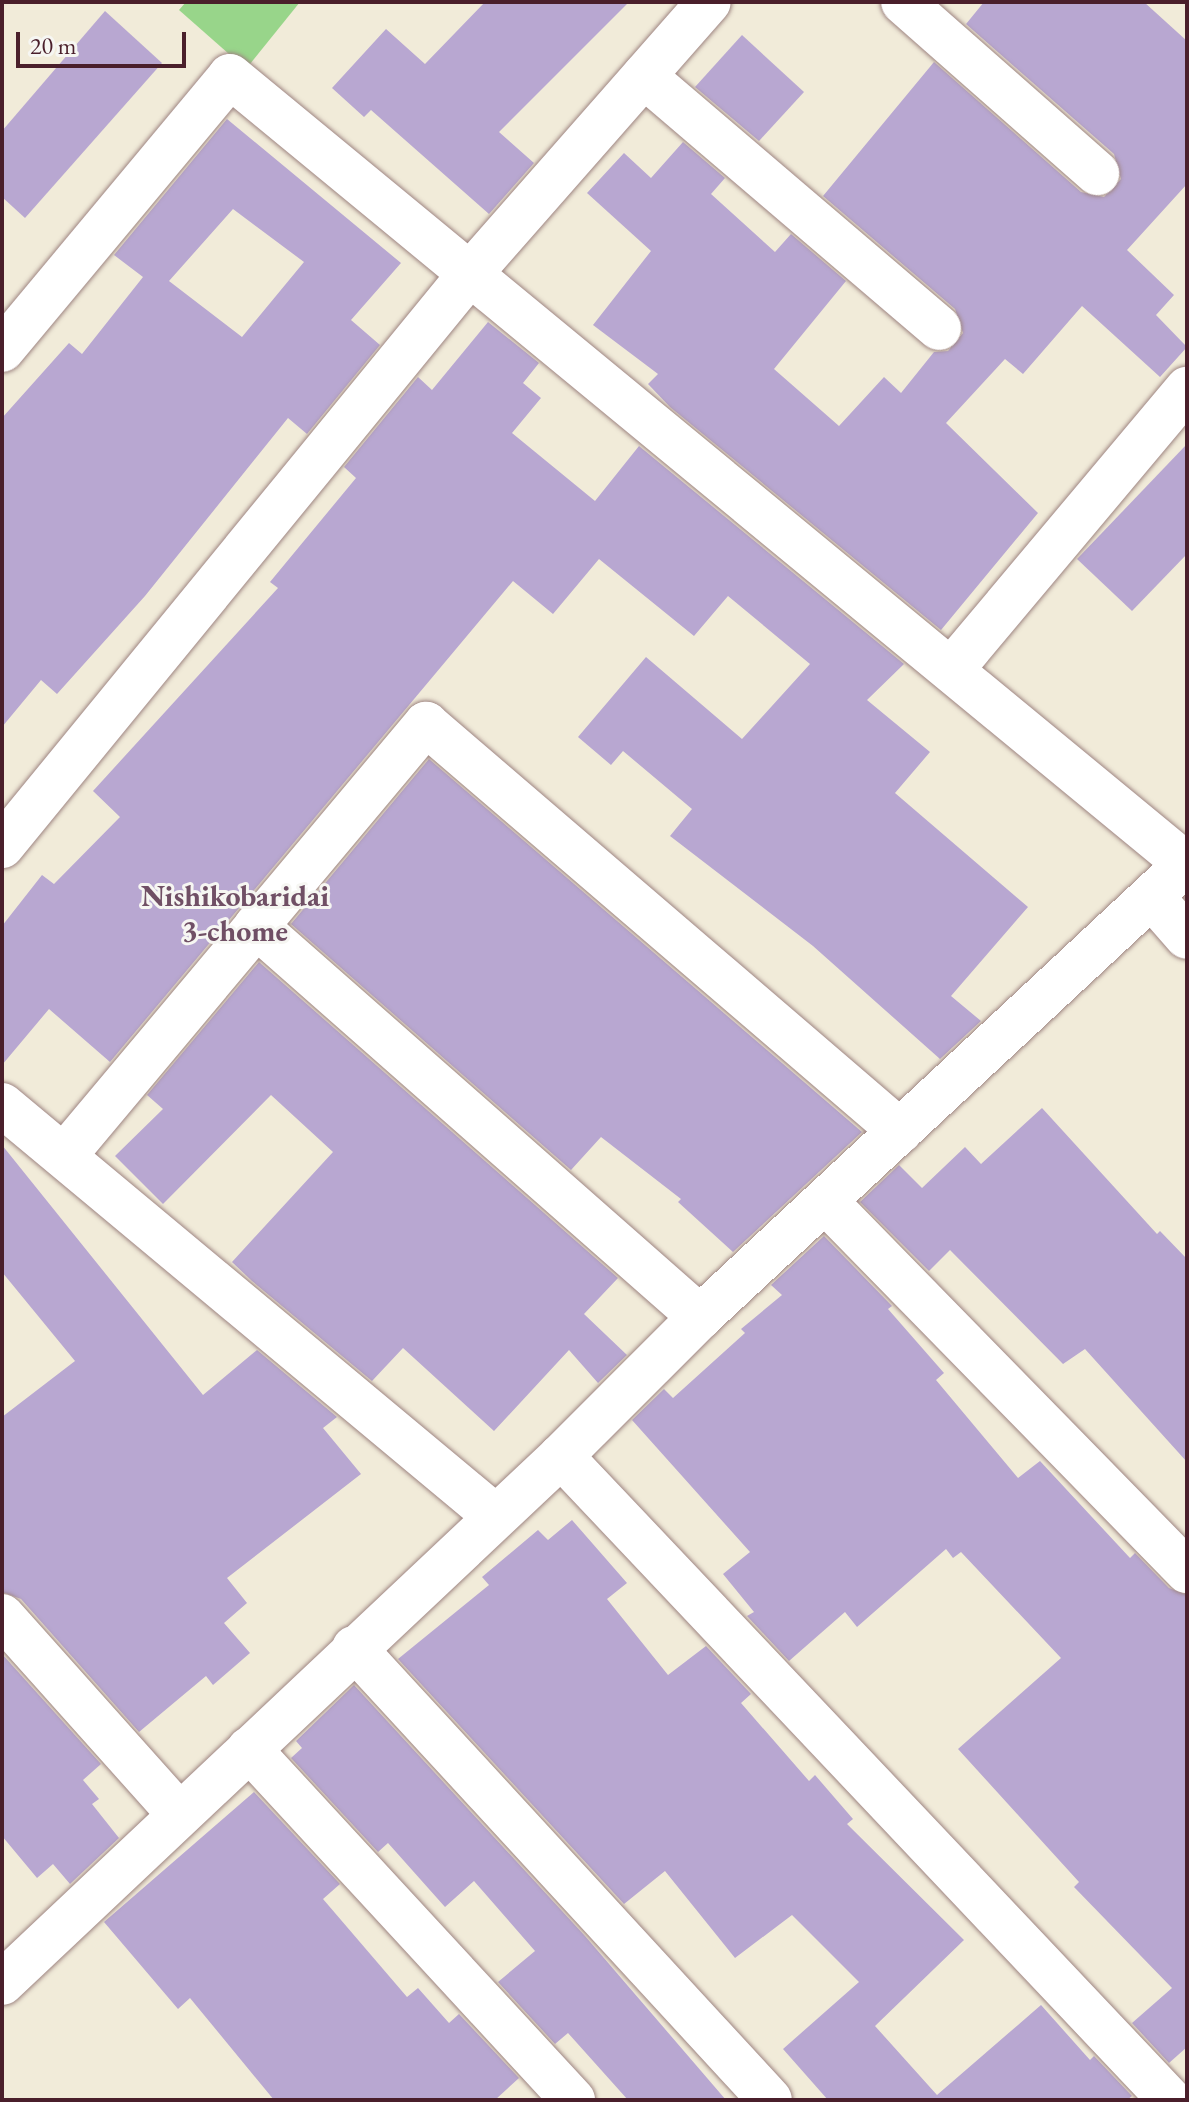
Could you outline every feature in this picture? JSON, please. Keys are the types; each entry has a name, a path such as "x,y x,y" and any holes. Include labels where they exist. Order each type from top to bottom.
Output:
{"street":[{"path":"903,2 1097,173"},
{"path":"2,846 469,275 644,76 691,8"},
{"path":"2,350 230,76 1187,863 700,1317 561,1456 2,1983"},
{"path":"644,76 939,328"},
{"path":"952,669 1187,389"},
{"path":"64,1156 426,724 900,1131"},
{"path":"1152,897 1187,937"},
{"path":"256,926 700,1317"},
{"path":"2,1105 495,1516"},
{"path":"825,1201 1187,1571"},
{"path":"561,1456 1170,2100"},
{"path":"2,1616 179,1814"},
{"path":"354,1648 770,2100"},
{"path":"249,1749 573,2100"}],"green space":[{"path":"186,2 300,2 246,69 179,10"}],"building":[{"path":"485,2 629,2 499,132 534,163 489,214 371,110 364,117 332,88 386,29 425,64"},
{"path":"984,2 1144,2 1187,41 1187,184 1127,250 1174,295 1156,315 1187,347 1160,377 1082,306 1023,374 1005,359 946,423 1038,513 941,630 670,407 648,384 658,374 593,325 651,251 587,193 624,153 651,178 683,142 725,178 711,194 775,252 791,234 846,281 774,369 839,426 884,377 901,393 934,352 948,351 963,333 955,309 823,196 934,62 1081,192 1104,197 1121,179 1114,154 966,24"},
{"path":"105,11 162,63 25,218 2,197 2,131"},
{"path":"742,35 804,92 759,141 695,87"},
{"path":"227,119 401,263 351,320 380,345 307,434 288,418 145,596 57,694 41,680 2,727 2,418 69,343 82,354 143,277 114,255","holes":["233,209 304,262 242,337 169,281"]},
{"path":"488,322 539,363 523,383 541,398 512,433 595,501 639,446 904,664 867,700 930,752 895,793 1028,907 951,996 981,1021 940,1059 813,946 670,836 692,809 623,751 611,765 578,737 646,657 742,739 810,664 728,596 694,636 599,559 553,614 513,581 110,1062 49,1009 2,1065 2,926 42,875 54,884 120,817 93,791 278,588 270,582 356,478 344,467 418,377 432,390"},
{"path":"1187,444 1187,554 1132,611 1077,559"},
{"path":"429,759 862,1132 733,1252 678,1202 681,1199 601,1137 571,1170 291,924"},
{"path":"259,962 618,1278 584,1314 627,1355 598,1383 569,1350 494,1431 403,1348 372,1381 252,1281 232,1262 333,1152 271,1095 163,1204 115,1156 163,1109 147,1095"},
{"path":"1042,1108 1157,1234 1160,1231 1187,1259 1187,1462 1085,1349 1063,1364 950,1250 929,1271 860,1202 899,1165 922,1188 965,1147 981,1164"},
{"path":"2,1145 203,1395 257,1350 337,1417 323,1428 361,1474 227,1578 247,1603 224,1623 250,1653 213,1685 206,1676 139,1732 21,1599 2,1592 2,1417 75,1361 2,1272"},
{"path":"824,1236 892,1306 888,1309 944,1373 936,1380 1018,1478 1040,1461 1130,1558 1135,1553 1169,1588 1187,1595 1187,2047 1169,2063 1132,2023 1172,1988 1074,1887 1079,1882 958,1749 1061,1658 961,1552 953,1558 946,1549 857,1627 845,1612 789,1661 747,1616 754,1612 723,1574 750,1552 632,1420 664,1389 673,1398 745,1333 741,1329 782,1295 771,1285"},
{"path":"572,1520 627,1583 607,1599 668,1675 706,1646 751,1694 741,1703 809,1781 815,1775 853,1819 847,1824 964,1940 875,2026 937,2095 1041,2005 1090,2060 1094,2056 1132,2096 1127,2100 828,2100 783,2049 859,1982 792,1915 735,1958 665,1871 624,1904 398,1659 489,1585 482,1577 538,1530 548,1540"},
{"path":"2,1654 101,1764 83,1780 99,1799 92,1804 119,1838 70,1884 53,1864 37,1878 2,1836"},
{"path":"354,1685 585,1936 726,2100 628,2100 568,2033 555,2044 498,1982 535,1951 474,1881 445,1907 388,1843 378,1852 291,1758 302,1748 296,1741"},
{"path":"254,1792 340,1884 323,1899 407,1997 418,1988 449,2023 459,2014 519,2078 495,2100 274,2100 190,1998 178,2009 104,1922"}],"district":[{"name":"Nishikobaridai 3-chome","path":"235,913"}]}
